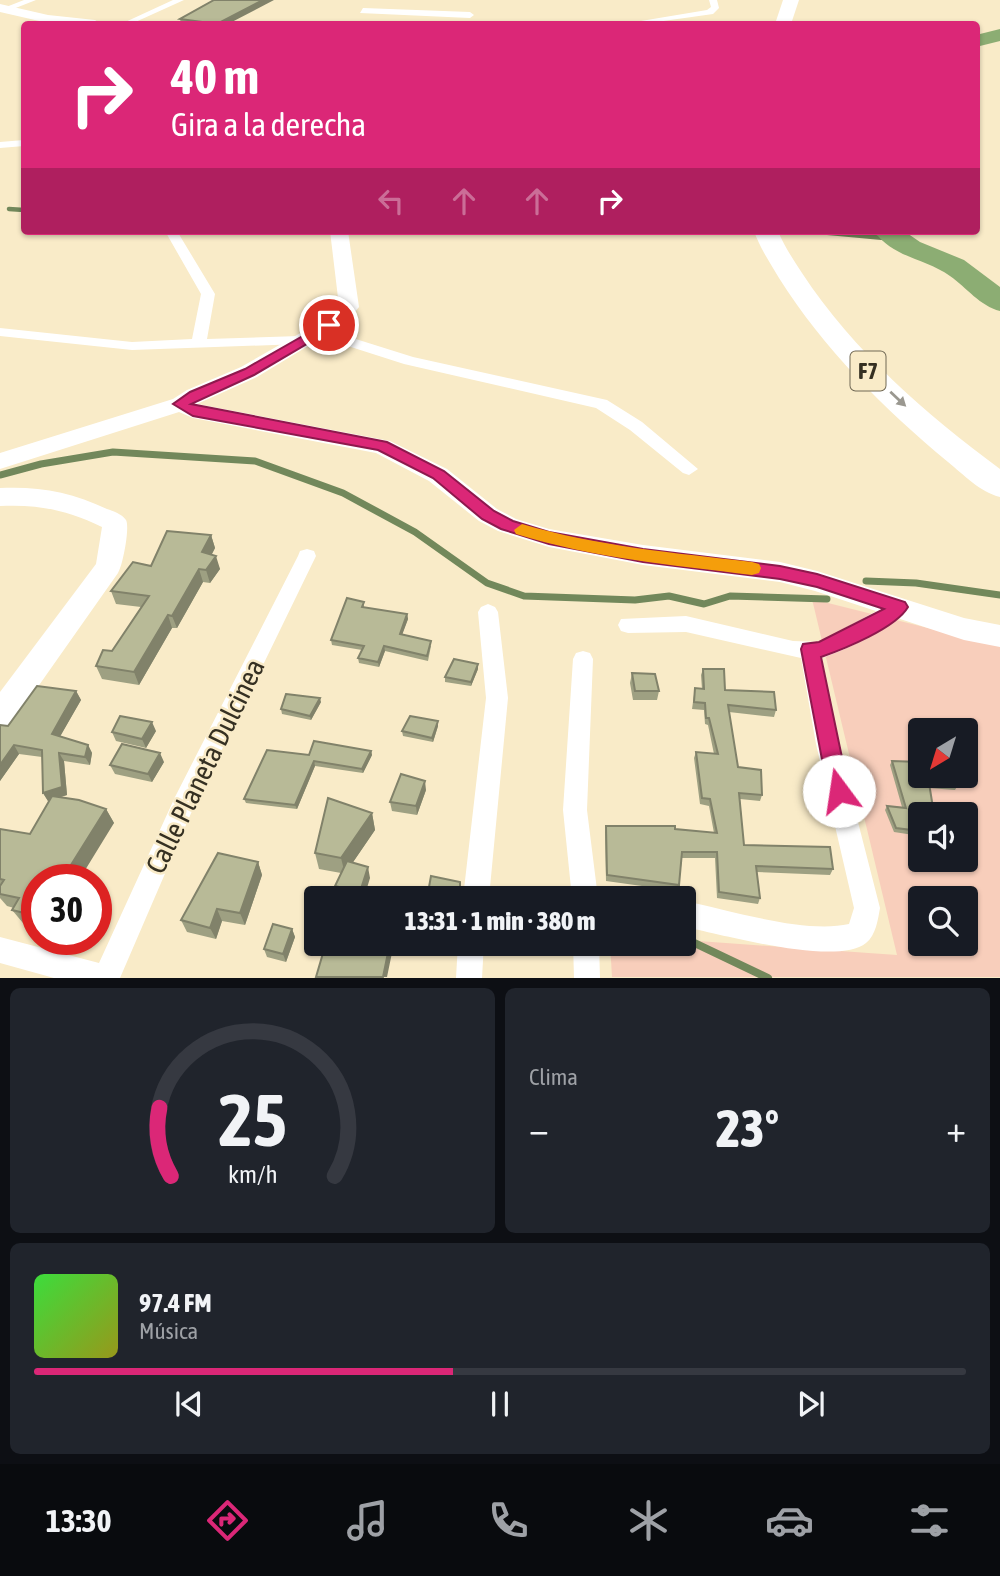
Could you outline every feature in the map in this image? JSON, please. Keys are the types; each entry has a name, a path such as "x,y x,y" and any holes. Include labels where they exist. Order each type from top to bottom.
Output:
{"highway":[{"path":"784,21 791,0"},
{"path":"801,21 808,0"},
{"name":"F7","path":"767,235 769,242 811,305 866,369 915,415 1000,486"},
{"name":"F7","path":"791,235 816,278 840,311 897,371 1000,457"}],"street":[{"path":"3,9 32,0"},
{"path":"159,0 176,3"},
{"path":"648,21 710,12 715,8 713,0"},
{"path":"132,21 176,3"},
{"path":"3,9 67,21"},
{"path":"363,10 470,16"},
{"path":"0,145 21,143"},
{"path":"173,235 208,294 200,342"},
{"path":"0,461 115,427 181,404 195,395 250,372 300,340 340,319 349,307 340,235"},
{"path":"0,332 132,346 300,340 327,334 409,361 601,404 636,426 689,469"},
{"path":"181,404 193,411 382,446 438,475 488,515 507,525 549,538 643,555 780,572 817,580 964,629 1000,636"},
{"path":"0,497 27,495 54,498 76,504 115,523 109,566 8,693 0,716"},
{"name":"Calle Planeta Dulcinea","path":"106,978 183,805 307,556"},
{"path":"628,625 686,624 793,649 821,650 883,619 899,607"},
{"path":"477,886 497,698 488,612"},
{"path":"696,916 804,937 845,939 857,935 866,918 867,908 827,744 810,649"},
{"path":"583,659 575,810 589,886"},
{"path":"0,950 106,978"},
{"path":"469,978 470,956"},
{"path":"586,956 587,978"}],"shaded area":[{"path":"812,599 1000,646 1000,977 612,977 611,956 696,956 696,941 897,955"}],"building":[{"path":"214,0 263,0 223,21 180,19"},
{"path":"167,531 211,535 202,552 216,556 206,570 199,569 172,616 168,615 134,672 96,666 103,650 112,651 149,596 111,591 133,562 151,566"},
{"path":"347,598 364,602 362,607 407,614 400,634 431,641 427,656 384,646 378,662 358,658 364,646 331,640"},
{"path":"454,659 478,664 471,682 445,677"},
{"path":"703,669 724,669 725,690 774,692 776,710 728,705 738,767 761,770 762,795 739,793 744,845 830,847 833,869 756,866 760,898 719,892 717,852 682,852 679,885 607,875 606,826 675,826 675,829 717,833 710,799 702,798 696,752 718,754 709,718 706,718 705,703 694,702 695,688 704,689"},
{"path":"632,673 655,674 659,691 635,691"},
{"path":"37,686 76,691 52,734 88,745 85,757 59,753 62,787 43,793 42,750 14,745 0,765 0,725 8,726"},
{"path":"286,694 320,698 310,716 281,709"},
{"path":"120,716 152,722 142,739 112,732"},
{"path":"410,716 438,721 432,738 402,731"},
{"path":"314,741 371,751 362,769 314,761 295,805 244,799 267,750 309,755"},
{"path":"122,744 160,753 148,774 110,765"},
{"path":"892,761 908,762 908,788 930,788 932,802 908,802 908,830 896,828 887,806 906,808"},
{"path":"401,774 425,781 416,806 390,802"},
{"path":"52,796 79,800 106,809 72,864 21,864 21,912 12,910 19,898 0,894 0,886 4,880 0,879 0,829 30,834"},
{"path":"328,798 372,813 341,858 315,853"},
{"path":"218,853 258,862 240,913 217,909 210,928 181,920"},
{"path":"347,861 368,867 362,886 335,886"},
{"path":"431,876 460,882 460,886 429,886"},
{"path":"273,924 292,929 283,954 264,949"},
{"path":"322,956 387,956 383,977 316,977"}],"waterway":[{"path":"980,40 1000,35"},
{"path":"9,209 21,210"},
{"path":"852,235 895,239"},
{"path":"892,235 909,248 954,266 1000,302"},
{"path":"0,475 41,464 113,452 255,461 343,493 415,532 487,583 524,596 635,600 669,596 704,604 730,596 827,599"},
{"path":"866,581 916,583 1000,595"},
{"path":"696,944 768,978"}],"slow traffic":[{"path":"522,530 549,538 643,555 752,568"}],"route":[{"path":"329,325 250,372 195,395 181,404 193,411 382,446 438,475 488,515 507,525 549,538 643,555 780,572 817,580 899,607 883,619 821,650 810,649 827,744 839,791"}]}
